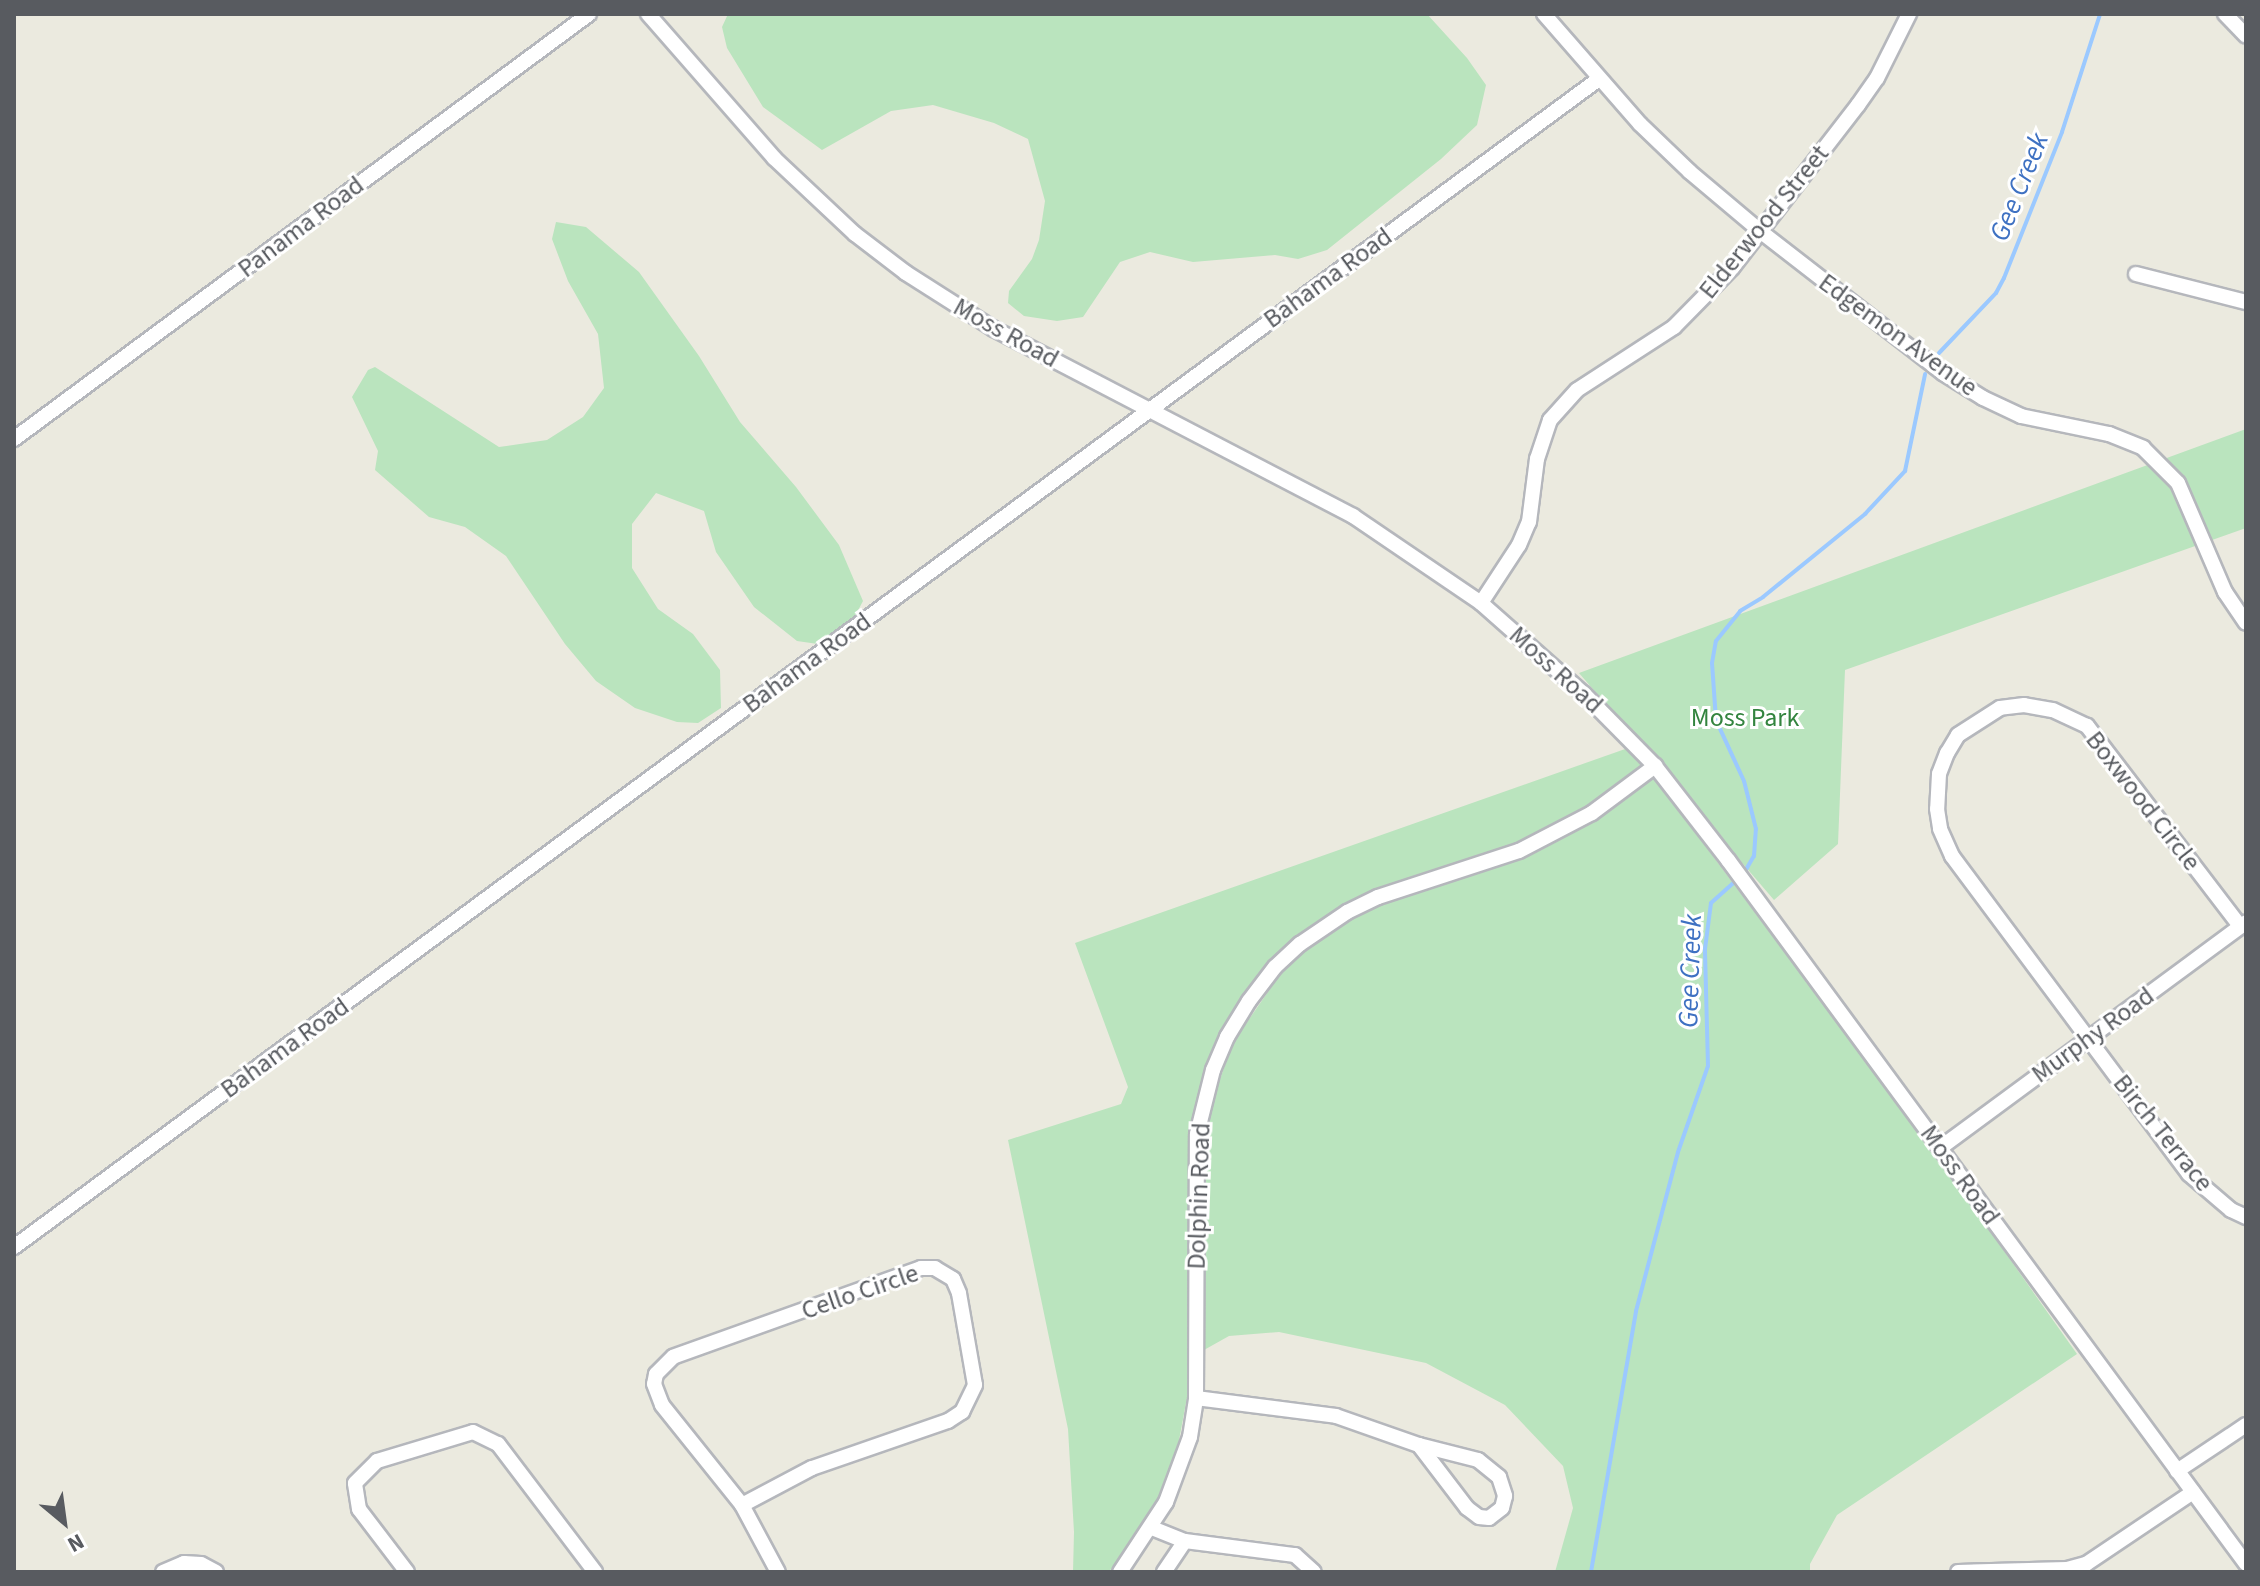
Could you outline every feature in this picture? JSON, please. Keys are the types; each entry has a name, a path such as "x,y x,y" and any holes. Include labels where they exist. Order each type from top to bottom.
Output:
{"street":[{"name":"Panama Road","path":"14,439 589,14"},
{"name":"Moss Road","path":"648,14 774,158 855,234 956,307 1353,516 1481,603 1584,694 1655,766 1728,860 2246,1564"},
{"name":"Edgemon Avenue","path":"1544,14 1650,134 1760,231 1943,373 1983,398 2021,416 2109,434 2143,448 2178,483 2225,592 2246,623"},
{"name":"Elderwood Street","path":"1481,603 1519,545 1529,522 1537,459 1550,420 1577,390 1674,327 1732,268 1858,105 1883,66 1909,14"},
{"path":"2225,14 2246,36"},
{"name":"Bahama Road","path":"14,1247 1599,79"},
{"path":"2136,274 2246,302"},
{"name":"Boxwood Circle","path":"2089,1038 1952,856 1940,829 1939,774 1958,735 1977,720 2000,708 2024,705 2067,715 2087,726 2243,924"},
{"name":"Dolphin Road","path":"1120,1572 1152,1528 1181,1470 1196,1398 1197,1134 1213,1070 1227,1037 1249,1001 1275,967 1300,944 1347,912 1378,897 1519,851 1592,813 1655,766"},
{"name":"Murphy Road","path":"1940,1148 2243,924"},
{"name":"Birch Terrace","path":"2089,1038 2189,1174 2231,1210 2246,1217"},
{"name":"Cello Circle","path":"742,1505 812,1468 948,1421 962,1412 970,1401 975,1385 959,1293 953,1279 935,1268 921,1268 673,1357 663,1365 654,1384 662,1405 742,1505 778,1572"},
{"path":"1196,1398 1336,1416 1419,1445 1455,1452 1489,1466 1499,1477 1505,1496 1502,1508 1489,1518 1479,1517 1467,1508 1419,1445"},
{"path":"2177,1471 2246,1425"},
{"path":"407,1572 359,1509 354,1496 355,1483 377,1461 473,1432 498,1444 595,1572"},
{"path":"1958,1572 2067,1569 2086,1564 2193,1492"},
{"path":"1152,1528 1185,1541 1295,1555 1314,1572"},
{"path":"1164,1572 1185,1541"},
{"path":"163,1572 184,1563 201,1564 216,1572"}],"green space":[{"path":"728,14 1427,14 1467,58 1486,85 1477,125 1441,159 1327,250 1298,259 1275,255 1193,262 1150,252 1120,262 1083,317 1057,321 1024,316 1008,303 1009,291 1032,259 1039,240 1045,201 1028,139 994,123 933,105 891,111 822,150 763,107 727,48 722,27"},
{"path":"556,222 586,227 639,272 699,356 740,422 796,487 839,545 863,601 854,618 818,644 797,641 754,607 716,552 704,511 656,493 632,524 632,568 658,609 693,634 720,670 721,708 698,723 677,722 635,708 596,681 565,644 506,556 465,527 429,517 375,470 378,451 352,397 368,370 375,367 499,447 547,440 583,417 604,388 598,334 568,281 552,239"},
{"name":"Moss Park","path":"2246,429 2246,528 1845,670 1838,844 1774,900 1579,673"},
{"path":"1628,748 1643,765 1588,806 1516,844 1375,889 1343,905 1295,938 1269,962 1243,996 1221,1032 1206,1066 1190,1131 1189,1387 1174,1467 1148,1518 1109,1572 1073,1572 1068,1429 1008,1140 1121,1104 1128,1087 1075,943"},
{"path":"1654,777 1939,1159 2077,1354 1837,1515 1810,1564 1810,1572 1555,1572 1573,1508 1563,1466 1505,1405 1426,1363 1279,1332 1229,1336 1204,1350 1202,1176 1211,1103 1234,1041 1281,973 1305,951 1351,919 1381,905 1523,859 1596,820"}],"waterway":[{"name":"Gee Creek","path":"1939,353 1996,293 2004,278 2062,132 2100,14"},
{"name":"Gee Creek","path":"1744,873 1754,856 1756,829 1744,781 1716,720 1712,663 1716,641 1740,611 1763,597 1865,514 1905,471 1925,374"},
{"name":"Gee Creek","path":"1591,1572 1636,1311 1678,1152 1708,1066 1705,949 1711,903 1738,879"}]}
